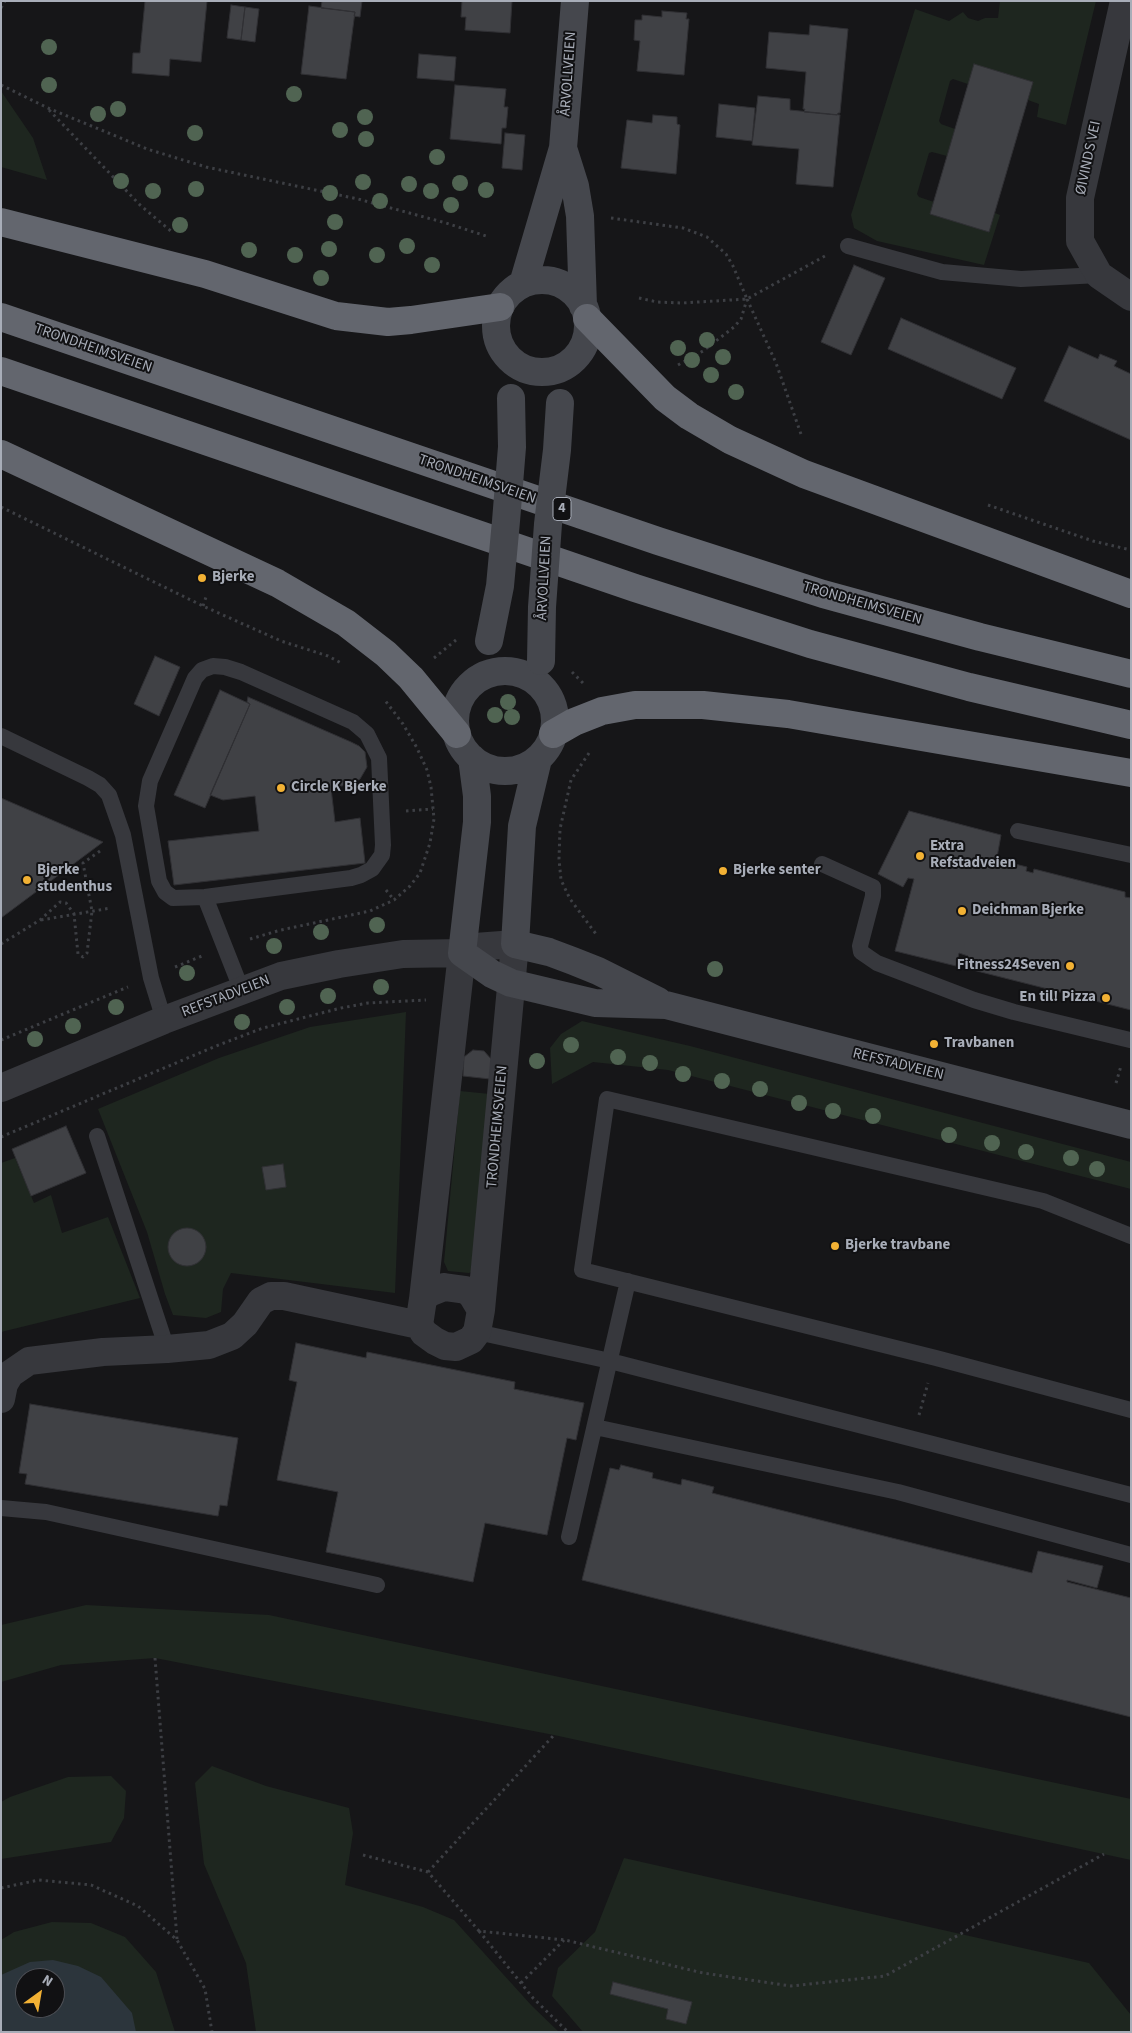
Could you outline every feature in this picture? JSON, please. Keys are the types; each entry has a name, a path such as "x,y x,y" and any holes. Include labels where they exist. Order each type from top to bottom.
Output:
{"highway":[{"path":"1,222 205,274 336,316 379,321 412,320 500,307"},
{"path":"585,312 665,398 689,416 730,440 804,474 1131,594"},
{"name":"TRONDHEIMSVEIEN","path":"1,317 639,535 814,591 980,637 1131,674"},
{"path":"1,371 635,588 801,641 969,687 1131,726"},
{"path":"1,454 277,583 346,623 386,654 411,678 458,734"},
{"path":"553,734 574,722 602,711 635,706 703,704 788,714 1131,773"}],"street":[{"name":"ÅRVOLLVEIEN","path":"523,284 564,148 575,1"},
{"name":"ØIVINDS VEI","path":"1124,1 1080,198 1080,241 1099,276 1131,296"},
{"name":"ÅRVOLLVEIEN","path":"564,148 580,216 585,312"},
{"path":"543,280 562,284 578,297 585,312 586,337 578,354 571,362 562,367 542,372 521,367 506,354 497,336 497,316 500,307 510,293 523,284 543,280"},
{"path":"477,679 489,640 500,586 506,521 512,447 511,398 506,354"},
{"name":"ÅRVOLLVEIEN","path":"541,673 542,607 560,403 566,380 578,354"},
{"path":"515,944 522,826 538,759 553,734 554,708 541,673 530,677 517,672 503,671 490,673 477,679 468,687 461,698 456,722 461,743 472,758 484,766 498,770 519,768 538,759"},
{"path":"423,1299 436,1289 454,1287 466,1290 472,1295 479,1321 471,1340 456,1347 445,1346 424,1333 419,1325 477,822 477,796 472,758"},
{"name":"REFSTADVEIEN","path":"1,1088 164,1020 282,976 339,964 403,954 462,953 475,947 515,944 550,952 590,968 666,1005 1131,1125"},
{"name":"TRONDHEIMSVEIEN","path":"479,1321 515,944"},
{"name":"REFSTADVEIEN","path":"462,953 477,965 511,982 596,1003 666,1005"},
{"path":"1,1399 4,1384 10,1374 29,1361 103,1352 209,1345 232,1336 245,1324 261,1301 271,1296 284,1296 419,1325"}],"lane":[{"path":"848,246 942,272 1021,279 1099,276"},
{"path":"213,666 225,667 241,672 353,722 367,734 379,758 383,845 382,855 377,863 361,875 205,897 174,898 165,892 159,881 146,806 150,781 195,678 202,670 213,666"},
{"path":"1,736 100,785 111,800 123,835 151,978 164,1020"},
{"path":"1018,831 1131,855"},
{"path":"822,864 873,887 873,896 860,946 861,952 877,963 990,1005 1130,1040"},
{"path":"205,897 242,991"},
{"path":"1131,1236 1043,1201 607,1099 582,1270 936,1358 1131,1410"},
{"path":"97,1136 168,1349"},
{"path":"570,1538 628,1281"},
{"path":"479,1321 610,1362 1131,1496"},
{"path":"595,1427 898,1492 1131,1555"},
{"path":"1,1508 46,1512 377,1585"}],"path":[{"path":"1,8 4,1"},
{"path":"1,85 48,108 147,150 206,167 358,199 446,223 489,238"},
{"path":"48,108 140,205 174,233"},
{"path":"610,218 683,228 707,237 726,254 776,363 803,439"},
{"path":"639,298 657,302 682,303 747,298 816,260 848,246"},
{"path":"678,365 703,351 734,327 741,319 747,298"},
{"path":"979,502 1094,541 1131,550"},
{"path":"1,507 203,606 281,641 328,656 344,664"},
{"path":"203,606 206,597"},
{"path":"433,659 460,636"},
{"path":"570,667 573,675 590,690"},
{"path":"383,698 403,724 427,770 434,819"},
{"path":"595,748 578,766 571,780 560,829 559,859 561,880 570,899 597,935"},
{"path":"400,811 433,809"},
{"path":"1,944 40,920 60,902 66,902 74,914 78,954 83,957 87,953 92,911 83,863 123,835"},
{"path":"40,920 104,909"},
{"path":"1,1137 263,1028 308,1015 359,1004 434,1000"},
{"path":"1116,1083 1122,1060"},
{"path":"920,1412 924,1398"},
{"path":"155,1658 177,1940"},
{"path":"428,1872 554,1735"},
{"path":"479,1931 565,1940 703,1973 791,1986 885,1976 1104,1854"},
{"path":"363,1855 428,1872 533,1998 568,2032"},
{"path":"1,1888 39,1880 90,1886 138,1906 177,1940 205,1989 212,2032"},
{"path":"521,1983 565,1940"}],"shaded area":[{"path":"1000,1 1096,1 1066,125 1037,117 1039,104 1028,100 1033,82 968,84 953,79 950,81 939,121 941,124 955,129 947,156 929,153 917,194 919,197 934,202 930,214 989,232 995,213 1000,215 984,265 877,241 854,228 851,215 915,9 949,21 963,12 968,18 978,21 985,18 998,18"},
{"path":"1,91 33,138 47,180 1,167"},
{"path":"406,1012 395,1293 231,1273 223,1289 221,1312 206,1318 173,1315 147,1232 98,1109 219,1058 310,1027"},
{"path":"582,1021 690,1046 1131,1162 1131,1189 668,1070 593,1062 552,1084 550,1048 561,1034"},
{"path":"460,1091 490,1094 471,1272 469,1273 448,1271 444,1262"},
{"path":"15,1158 34,1203 51,1195 62,1233 108,1217 140,1298 1,1332 1,1163"},
{"path":"86,1605 269,1615 1131,1799 1131,1860 554,1735 155,1658 61,1665 1,1682 1,1625"},
{"path":"212,1766 266,1786 349,1808 353,1833 345,1885 423,1907 454,1920 532,2006 559,2032 256,2032 246,1963 204,1864 195,1783"},
{"path":"111,1776 126,1791 124,1818 111,1842 1,1859 1,1802 10,1797 68,1777"},
{"path":"624,1858 1089,1963 1131,2015 1131,2032 583,2032 552,1996 558,1968 595,1932"},
{"path":"52,1922 91,1923 125,1937 156,1972 175,2032 1,2032 1,1940 14,1932"},
{"path":"53,1960 78,1966 101,1977 132,2013 136,2032 1,2032 1,1975 15,1969 15,2018 65,2018 65,1968 17,1968 30,1962"}],"building":[{"path":"145,1 207,1 201,62 170,59 169,76 132,73 133,53 140,53"},
{"path":"322,1 362,1 360,17 354,16 355,12 321,8"},
{"path":"462,1 512,1 510,33 465,30 466,17 461,17"},
{"path":"231,5 245,7 241,40 227,38"},
{"path":"309,6 355,12 346,79 301,74"},
{"path":"245,7 259,9 255,42 241,40"},
{"path":"662,11 687,13 686,19 689,19 684,75 637,71 640,41 634,40 635,20 642,20 642,15 662,17"},
{"path":"810,25 848,29 840,113 837,115 804,112 806,72 766,68 769,32 809,35"},
{"path":"419,54 456,57 454,81 417,78"},
{"path":"974,64 1033,82 989,232 930,214"},
{"path":"455,85 506,89 504,107 508,107 506,128 502,128 501,144 450,139"},
{"path":"758,96 790,99 790,110 840,115 833,187 796,184 799,149 752,145"},
{"path":"719,104 755,108 752,141 716,137"},
{"path":"653,115 677,117 677,124 680,125 676,174 621,168 627,120 652,123"},
{"path":"505,133 525,135 522,170 502,168"},
{"path":"854,265 885,278 851,355 821,342"},
{"path":"901,318 1016,368 1002,399 888,349"},
{"path":"1069,346 1098,359 1100,354 1117,361 1114,366 1131,374 1131,440 1044,401"},
{"path":"155,656 180,667 159,716 134,704"},
{"path":"220,690 250,704 205,808 174,795"},
{"path":"248,697 351,742 365,752 367,767 360,779 352,784 331,788 335,822 360,818 365,863 174,885 168,841 259,831 255,796 223,800 210,795 250,704 247,702"},
{"name":"Bjerke studenthus","path":"1,798 103,842 1,918"},
{"path":"909,811 1001,835 996,863 1006,866 1007,862 1027,867 1026,871 1033,873 1034,869 1125,892 1125,897 1131,898 1131,1010 965,968 968,956 959,953 956,966 895,951 914,879 908,878 903,887 878,874"},
{"path":"473,1050 484,1051 492,1060 490,1079 463,1076 464,1057"},
{"path":"66,1126 86,1173 31,1196 12,1149"},
{"path":"283,1164 286,1187 266,1190 262,1167"},
{"path":"187,1228 201,1233 206,1247 201,1261 187,1266 173,1261 168,1247 173,1233"},
{"path":"296,1343 366,1358 367,1352 515,1382 514,1389 584,1403 576,1440 567,1438 547,1535 485,1523 473,1582 326,1552 338,1492 277,1480 297,1382 289,1380"},
{"path":"30,1404 238,1438 227,1506 220,1505 218,1516 25,1484 27,1474 19,1473"},
{"path":"621,1465 653,1473 652,1478 681,1485 682,1479 714,1487 712,1493 1032,1573 1038,1551 1103,1566 1097,1588 1067,1580 1067,1582 1131,1598 1131,1717 582,1580 610,1468 619,1470"},
{"path":"613,1982 692,2002 686,2024 666,2019 668,2009 610,1994"}],"place":[{"name":"Bjerke","path":"202,578"},
{"name":"Circle K Bjerke","path":"281,788"},
{"name":"Extra Refstadveien","path":"920,856"},
{"name":"Bjerke senter","path":"723,871"},
{"name":"Bjerke studenthus","path":"27,880"},
{"name":"Deichman Bjerke","path":"962,911"},
{"name":"Fitness24Seven","path":"1070,966"},
{"name":"En til! Pizza","path":"1106,998"},
{"name":"Travbanen","path":"934,1044"},
{"name":"Bjerke travbane","path":"835,1246"}]}
